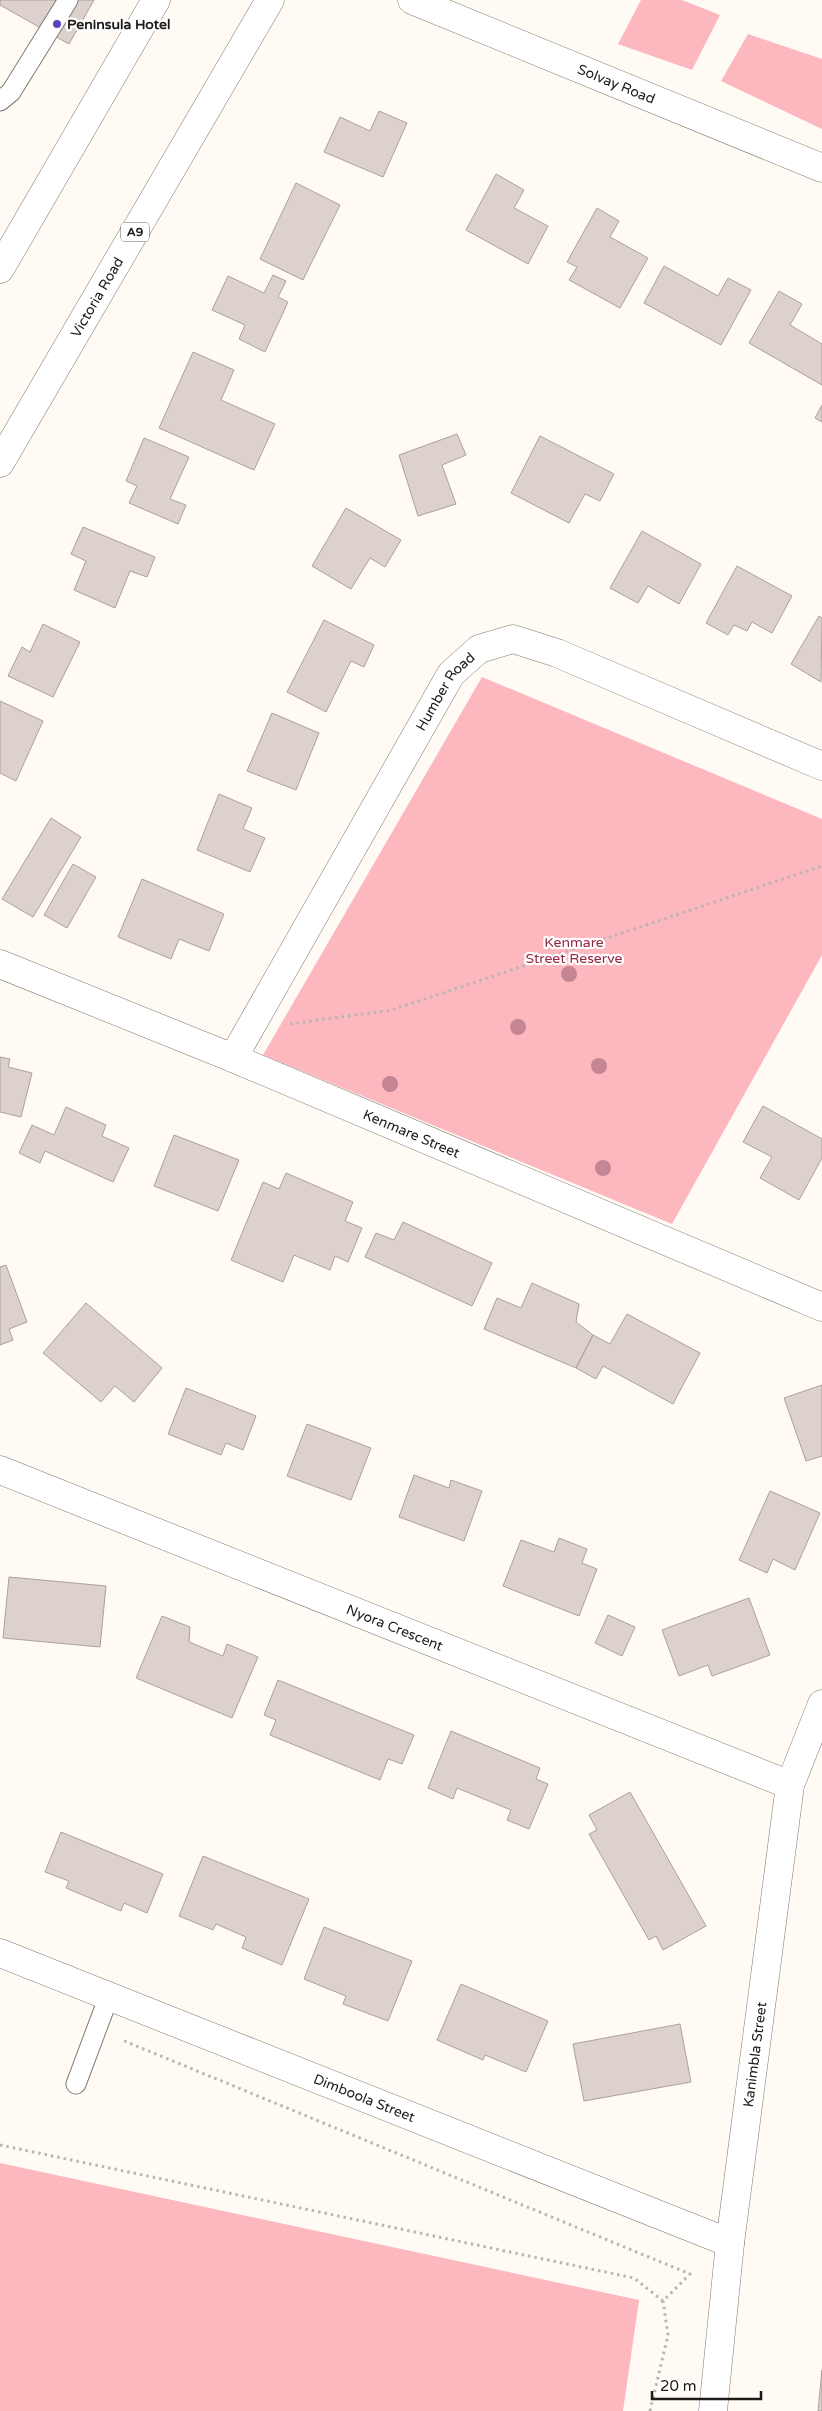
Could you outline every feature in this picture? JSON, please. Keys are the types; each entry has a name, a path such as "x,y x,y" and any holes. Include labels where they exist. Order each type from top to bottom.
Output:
{"main road":[{"path":"0,269 156,0"},
{"name":"Victoria Road","path":"0,463 270,0"},
{"name":"Solvay Road","path":"412,0 822,168"},
{"name":"Humber Road","path":"233,1058 451,674 479,648 513,639 557,653 822,766"},
{"name":"Kenmare Street","path":"0,964 233,1058 822,1307"},
{"name":"Nyora Crescent","path":"0,1470 790,1785"},
{"name":"Kanimbla Street","path":"713,2411 730,2243 790,1785 822,1704"},
{"name":"Dimboola Street","path":"0,1953 730,2243"}],"lane":[{"path":"0,100 11,92 68,0"},
{"path":"76,2084 109,1996"}],"path":[{"path":"250,1028 392,1010 822,866"},
{"path":"117,2038 690,2274 663,2301"},
{"path":"0,2145 634,2278 663,2301 668,2335 650,2411"}],"green space":[{"path":"641,0 682,0 720,15 692,70 618,44"},
{"path":"748,34 822,59 822,129 721,81"},
{"name":"Kenmare Street Reserve","path":"482,677 822,819 822,955 672,1224 263,1055"},
{"path":"0,2163 639,2300 623,2411 0,2411"}],"building":[{"name":"Peninsula Hotel","path":"0,0 94,0 69,44 0,5"},
{"path":"379,111 407,123 383,177 324,152 340,117 370,131"},
{"path":"496,174 524,190 514,208 548,226 528,264 466,230"},
{"path":"296,183 340,205 303,280 260,259"},
{"path":"597,208 619,221 610,237 648,258 620,308 569,280 577,267 567,262"},
{"path":"664,266 718,296 728,278 751,290 721,345 644,303"},
{"path":"273,275 286,281 278,297 288,302 265,352 239,339 245,325 212,310 228,276 264,293"},
{"path":"779,291 802,304 790,325 822,344 822,385 749,343"},
{"path":"193,352 234,370 221,400 275,424 254,470 159,428"},
{"path":"822,405 822,422 815,418"},
{"path":"457,434 466,455 442,465 456,504 418,516 399,455"},
{"path":"540,436 614,474 600,501 585,494 569,523 511,493"},
{"path":"144,438 189,457 170,499 186,505 178,524 129,503 137,486 126,481"},
{"path":"346,508 401,540 385,567 370,558 351,589 312,566"},
{"path":"83,527 155,557 147,577 130,571 115,608 74,590 86,561 71,554"},
{"path":"642,531 701,564 679,604 648,586 638,603 610,588"},
{"path":"737,566 792,596 772,633 752,622 747,631 734,625 728,635 706,623"},
{"path":"819,616 822,618 821,682 791,664"},
{"path":"324,620 374,645 364,667 351,661 326,712 287,692"},
{"path":"43,624 80,642 53,697 8,676 22,647 30,652"},
{"path":"0,701 43,721 16,781 0,773"},
{"path":"272,713 319,733 296,790 247,771"},
{"path":"219,794 252,808 243,829 265,838 250,872 197,850"},
{"path":"51,818 81,837 33,917 2,899"},
{"path":"73,864 96,877 67,928 44,915"},
{"path":"142,879 224,914 209,951 179,939 171,959 118,937"},
{"path":"0,1057 10,1059 8,1067 32,1073 21,1117 0,1112"},
{"path":"763,1106 822,1139 822,1158 799,1200 760,1178 772,1157 743,1142"},
{"path":"66,1107 106,1125 102,1136 129,1148 113,1182 45,1151 40,1163 19,1153 32,1125 54,1135"},
{"path":"174,1135 239,1160 218,1211 154,1186"},
{"path":"286,1173 353,1202 345,1221 362,1228 348,1262 335,1256 330,1270 294,1255 283,1282 231,1260 263,1182 279,1189"},
{"path":"403,1222 492,1263 472,1306 365,1257 376,1233 394,1240"},
{"path":"6,1265 27,1322 9,1329 13,1340 0,1345 0,1267"},
{"path":"532,1283 579,1304 576,1322 593,1335 576,1368 484,1329 497,1298 521,1308"},
{"path":"86,1303 162,1368 134,1402 115,1386 101,1402 43,1353"},
{"path":"627,1314 700,1353 673,1404 603,1366 596,1379 576,1368 593,1335 610,1344"},
{"path":"822,1385 822,1456 806,1461 784,1398"},
{"path":"186,1388 256,1416 243,1450 226,1443 221,1455 168,1434"},
{"path":"307,1424 371,1448 351,1500 287,1476"},
{"path":"414,1475 449,1488 451,1480 482,1491 464,1541 399,1517"},
{"path":"770,1491 820,1513 795,1570 773,1559 767,1573 739,1560"},
{"path":"559,1538 587,1549 582,1563 597,1569 579,1616 503,1586 521,1540 554,1552"},
{"path":"9,1577 106,1586 100,1647 3,1638"},
{"path":"749,1598 770,1655 712,1676 708,1665 679,1676 662,1630"},
{"path":"608,1615 635,1627 622,1656 595,1643"},
{"path":"162,1616 190,1627 189,1642 223,1656 227,1644 258,1657 232,1718 136,1678"},
{"path":"278,1680 414,1735 402,1764 388,1759 380,1780 270,1735 276,1720 264,1715"},
{"path":"451,1731 540,1768 536,1779 548,1784 529,1829 507,1820 511,1810 457,1788 453,1799 428,1788"},
{"path":"630,1792 706,1926 663,1950 656,1936 649,1940 589,1834 597,1830 589,1815"},
{"path":"61,1832 163,1874 147,1913 124,1903 121,1911 66,1888 69,1881 45,1872"},
{"path":"203,1856 309,1899 282,1965 242,1948 246,1937 216,1924 213,1930 179,1916"},
{"path":"324,1927 412,1961 388,2021 343,2004 346,1996 304,1979"},
{"path":"461,1984 548,2021 526,2072 485,2055 483,2060 437,2040"},
{"path":"680,2024 691,2082 584,2101 573,2044"},
{"path":"822,2370 822,2411 818,2411"}],"place":[{"name":"Peninsula Hotel","path":"57,24"}]}
